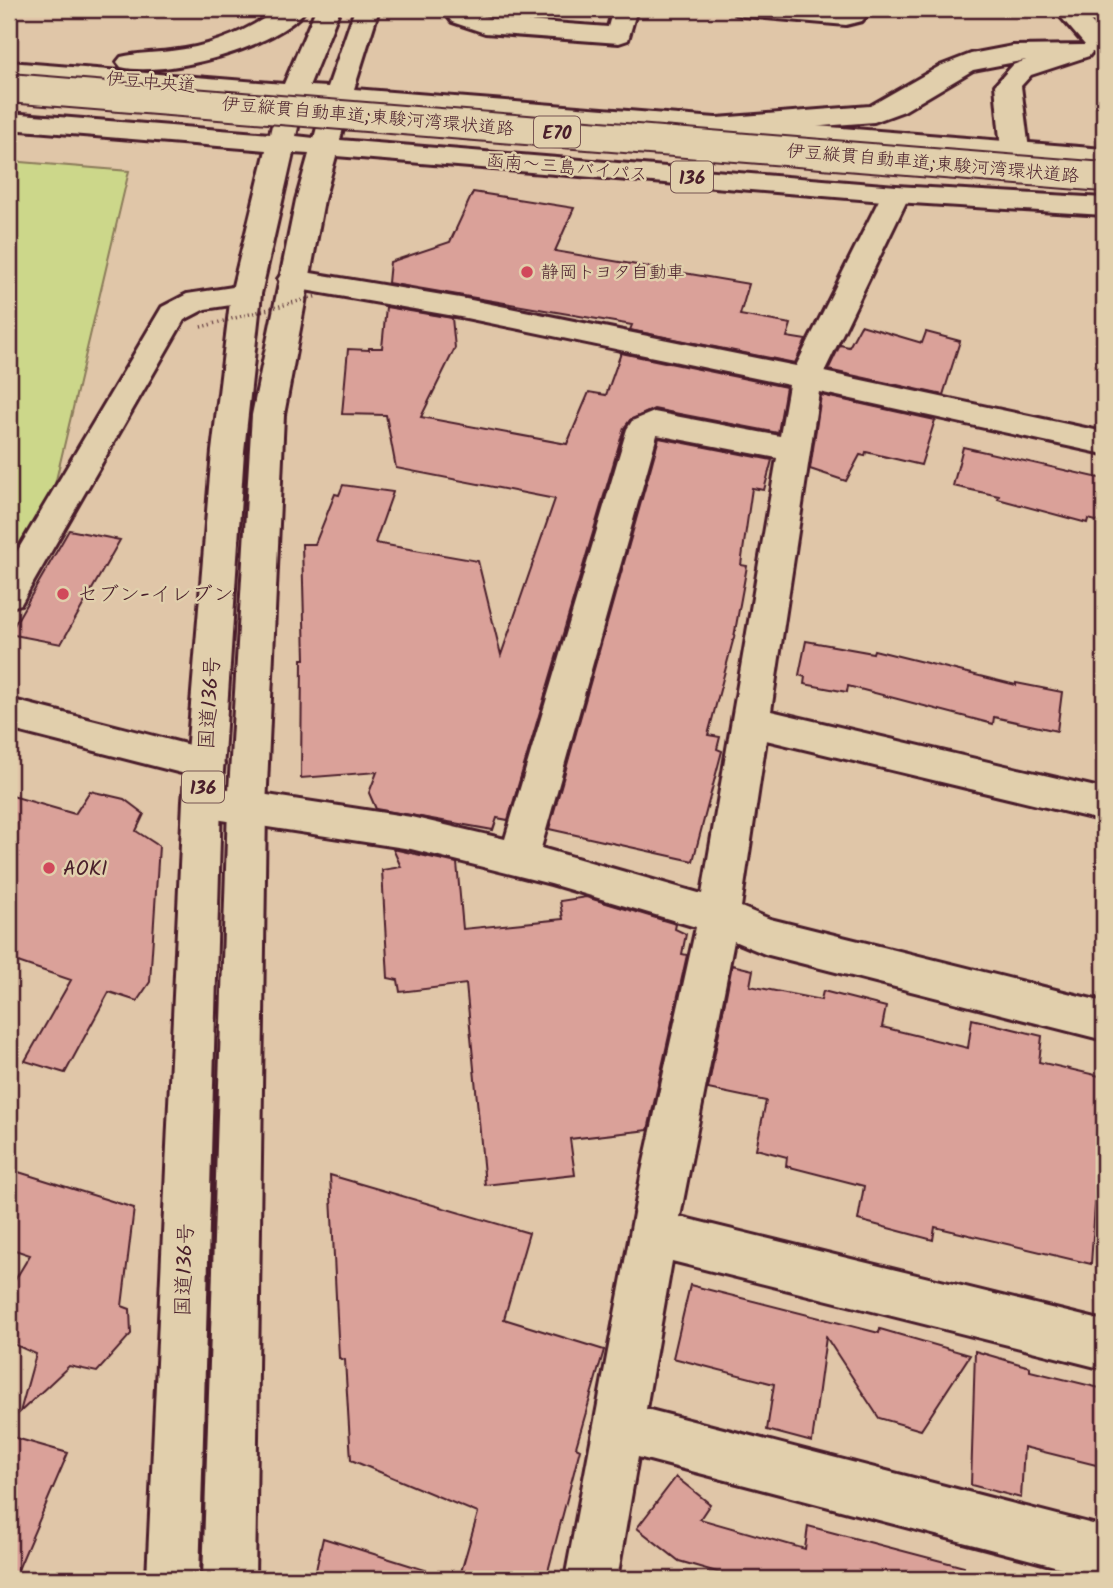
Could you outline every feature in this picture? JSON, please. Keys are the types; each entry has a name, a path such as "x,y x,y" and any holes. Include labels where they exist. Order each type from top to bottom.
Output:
{"main road":[{"path":"9,59 120,62 179,58 211,52 259,34 293,9"},
{"name":"国道136号","path":"173,1579 203,783 228,451 246,294 293,93 328,9"},
{"name":"国道136号","path":"229,1579 247,807 268,415 306,288 310,200 338,95 367,9"},
{"path":"454,9 461,18 485,25 619,35 625,9"},
{"path":"744,9 846,18 853,16 860,9"},
{"path":"1066,9 1096,49"},
{"path":"717,126 874,114 891,108 948,71 980,60 1015,52 1096,49"},
{"path":"1015,150 1008,85 1022,70 1096,49"},
{"name":"伊豆中央道","path":"9,70 293,93"},
{"name":"伊豆縦貫自動車道;東駿河湾環状道路","path":"9,88 1104,177"},
{"path":"293,93 1104,157"},
{"name":"136","path":"9,121 280,144"},
{"name":"函南～三島バイパス","path":"280,144 896,194 1104,207"},
{"path":"590,1579 665,1171 719,916 806,377 896,194"},
{"path":"306,288 399,296 806,377 1104,443"},
{"path":"9,595 173,314 198,301 246,294"},
{"path":"518,859 643,429 653,423 793,450"},
{"path":"9,714 203,783 247,807 411,833 518,859 719,916 765,936 1104,1021"},
{"path":"750,721 1104,805"},
{"path":"655,1234 1104,1345"},
{"path":"619,1427 1104,1553"}],"path":[{"path":"201,327 306,288"}],"green space":[{"path":"9,161 129,171 52,497 9,569"}],"building":[{"path":"473,192 574,208 555,251 749,284 740,315 791,324 787,337 806,340 795,363 630,330 632,325 388,283 390,262 450,242"},
{"path":"386,307 452,318 455,348 421,417 567,444 589,392 606,395 621,353 786,387 778,433 654,409 630,420 624,428 508,820 497,818 493,830 376,809 369,793 377,772 301,778 302,659 305,659 302,544 315,544 335,494 339,495 343,485 393,492 375,543 478,561 501,655 555,499 396,468 386,415 342,414 348,349 382,348"},
{"path":"861,325 922,343 926,332 960,341 943,395 828,370 840,345 849,347"},
{"path":"821,395 935,420 921,465 866,452 865,456 860,455 846,481 810,469"},
{"path":"659,438 772,460 764,490 752,488 741,565 747,566 734,637 708,735 720,737 717,749 722,751 693,861 549,829"},
{"path":"963,447 1104,479 1104,523 1088,519 1087,523 998,499 999,496 953,486"},
{"path":"69,530 120,540 61,644 9,634"},
{"path":"806,641 873,653 874,650 1016,685 1062,692 1057,731 994,717 993,724 848,686 847,692 804,684 805,677 799,675"},
{"path":"90,791 124,799 144,814 136,831 159,846 150,982 137,1001 109,992 65,1073 25,1061 71,980 9,959 9,795 75,814"},
{"path":"393,849 457,863 463,929 563,919 560,901 586,897 676,924 675,929 686,934 682,954 687,955 648,1130 570,1139 575,1175 485,1185 466,984 400,992 398,980 388,978 382,870 401,867"},
{"path":"732,965 753,970 750,986 821,1000 823,991 886,1007 882,1027 968,1048 972,1019 1042,1036 1039,1062 1104,1077 1102,1163 1098,1162 1091,1264 935,1227 933,1240 858,1220 864,1186 786,1166 787,1157 756,1149 766,1101 708,1089"},
{"path":"9,1169 134,1208 122,1306 130,1309 131,1334 97,1372 69,1366 20,1412 36,1354 9,1342 9,1290 30,1255 9,1248"},
{"path":"330,1175 529,1233 504,1319 604,1350 576,1447 580,1449 546,1579 459,1579 478,1513 351,1460 345,1360 339,1358"},
{"path":"690,1285 879,1333 880,1329 970,1355 921,1430 879,1418 826,1337 812,1442 767,1430 774,1384 673,1358"},
{"path":"975,1351 1030,1367 1030,1371 1104,1389 1104,1467 1024,1447 1021,1498 971,1485"},
{"path":"9,1436 68,1453 14,1579 9,1579"},
{"path":"676,1477 710,1504 700,1519 805,1549 808,1526 964,1567 962,1579 741,1579 679,1561 637,1528"},
{"path":"323,1538 428,1571 427,1579 314,1579"}],"place":[{"name":"静岡トヨタ自動車","path":"527,272"},
{"name":"セブン-イレブン","path":"63,594"},
{"name":"AOKI","path":"49,868"}]}
